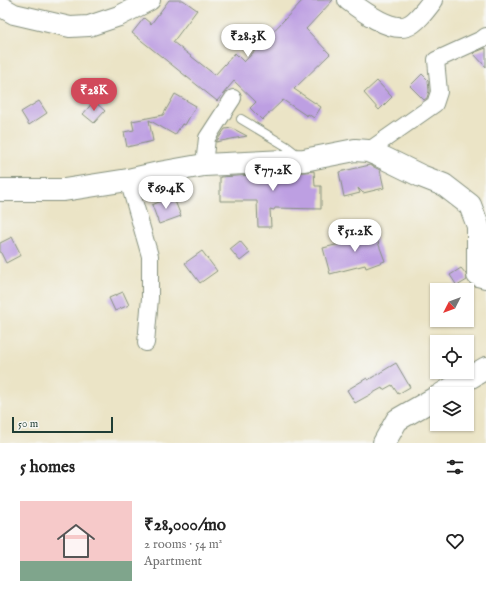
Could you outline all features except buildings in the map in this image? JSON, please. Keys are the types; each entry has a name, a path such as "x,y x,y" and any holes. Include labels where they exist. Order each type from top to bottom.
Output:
{"main road":[{"path":"0,190 64,190 128,180 204,165 304,160 355,150 368,152 378,155 421,176 444,185 470,205 478,226 478,275 486,277"},
{"path":"454,387 486,368"},
{"path":"384,443 397,420 430,401"}],"street":[{"path":"0,6 14,14 70,27 83,27 119,16 150,0"},
{"path":"348,0 359,9 392,27 407,26 418,18 433,0"},
{"path":"368,152 435,104 439,92 436,60 486,36"},
{"path":"204,165 207,138 233,98"},
{"path":"128,180 150,256 150,298 146,343"}],"lane":[{"path":"241,119 286,146 304,160"}]}
